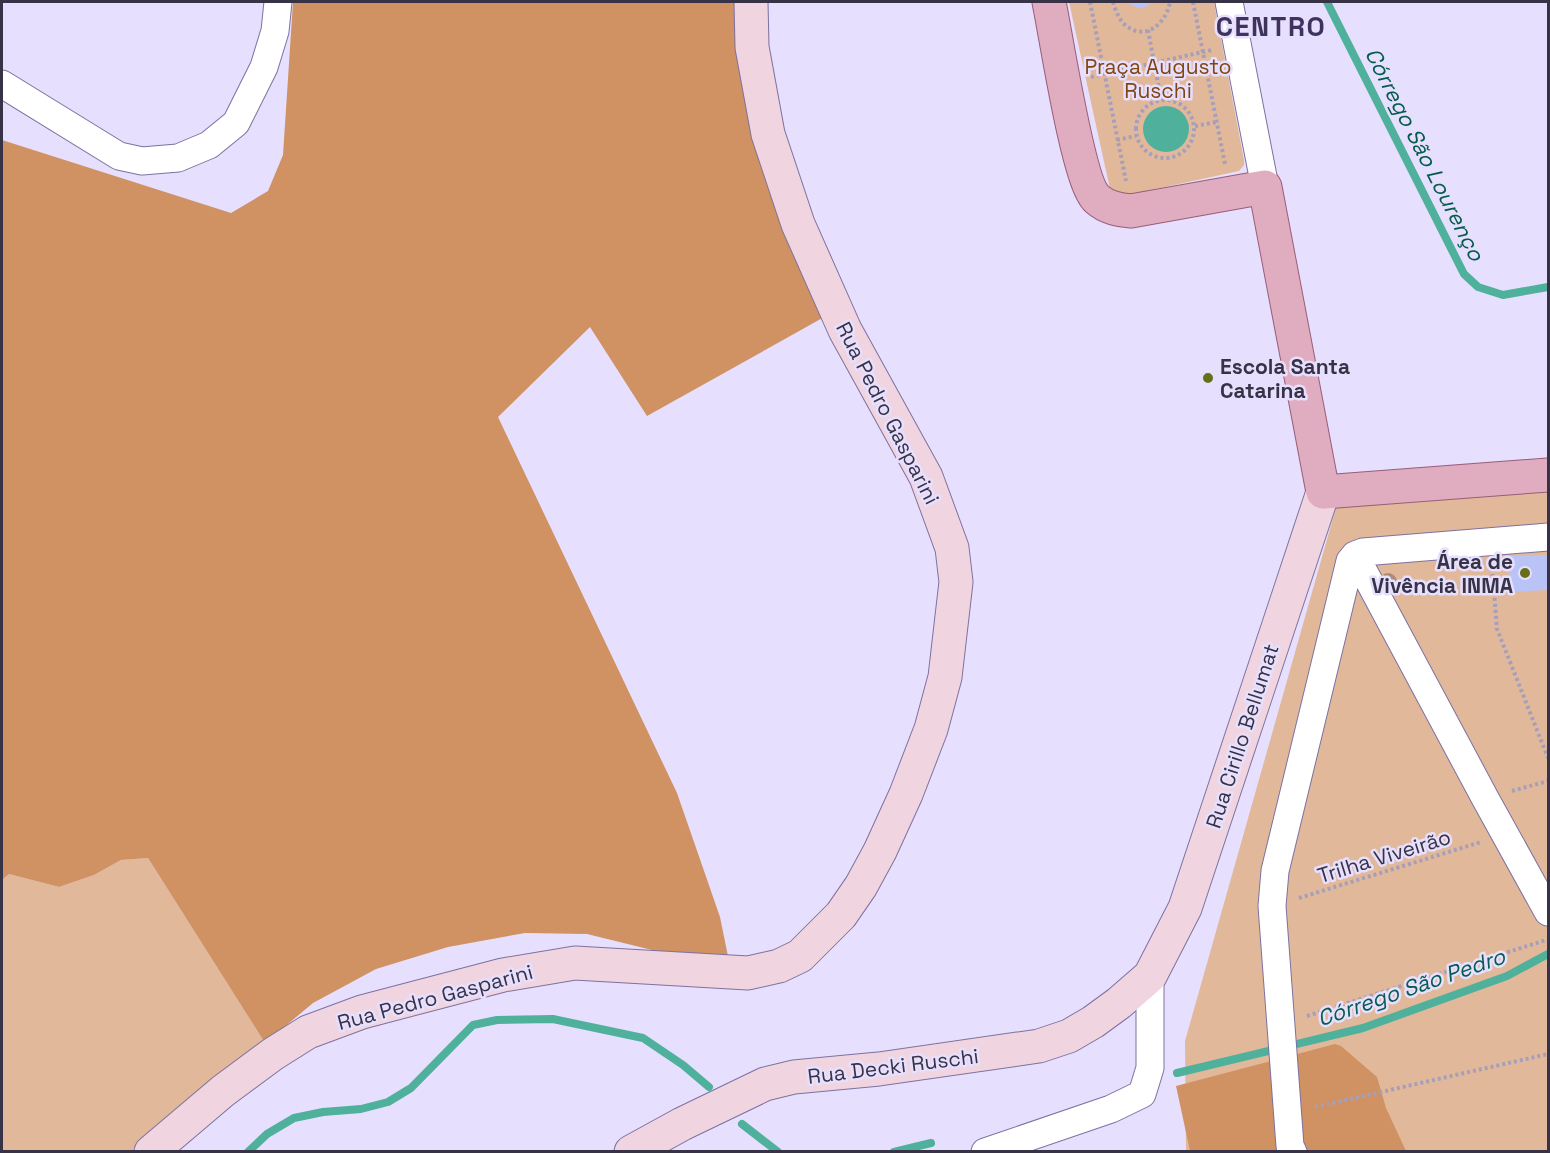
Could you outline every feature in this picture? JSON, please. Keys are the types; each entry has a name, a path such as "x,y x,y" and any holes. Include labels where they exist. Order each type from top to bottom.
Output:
{"main road":[{"path":"1049,2 1078,150 1088,185 1096,198 1117,210 1131,211 1265,187 1323,492 1548,475"}],"street":[{"path":"2,84 119,156 142,160 178,158 209,145 236,123 264,67 275,31 278,2"},
{"name":"Rua Pedro Gasparini","path":"151,1152 223,1091 273,1054 308,1032 362,1012 503,975 575,963 748,973 779,966 800,956 842,915 880,851 906,794 931,729 945,677 956,582 952,548 926,477 845,330 798,224 768,134 752,46 751,2"},
{"path":"1229,2 1265,187"},
{"name":"Rua Cirillo Bellumat","path":"1150,976 1185,908 1323,492"},
{"path":"1293,1152 1290,1146 1287,1113 1272,906 1275,872 1350,561 1355,555 1364,552 1548,537"},
{"path":"1355,555 1548,912"},
{"path":"985,1152 1111,1109 1142,1094 1150,1068 1150,976"},
{"name":"Rua Decki Ruschi","path":"631,1152 682,1124 765,1084 794,1077 879,1069 1039,1046 1068,1036 1093,1022 1150,976"}],"path":[{"path":"1091,2 1128,191"},
{"path":"1113,2 1121,21 1136,30 1148,30 1160,24 1165,18 1170,2"},
{"path":"1193,2 1226,170"},
{"path":"1148,30 1161,99"},
{"path":"1090,78 1219,49"},
{"path":"1161,99 1170,99 1187,108 1193,117 1195,126 1194,136 1184,152 1165,158 1147,152 1136,136 1136,126 1144,108 1161,99"},
{"path":"1195,126 1217,122"},
{"path":"1117,140 1136,136"},
{"path":"1489,541 1497,629 1548,758"},
{"path":"1485,798 1548,781"},
{"name":"Trilha Viveirão","path":"1272,906 1505,835"},
{"path":"1282,1043 1548,939"},
{"path":"1287,1113 1548,1054"}],"green space":[{"name":"Praça Augusto Ruschi","path":"1069,2 1214,2 1244,160 1244,165 1239,171 1123,196 1110,189"},
{"path":"1548,487 1548,1151 1186,1151 1185,1041 1337,504"},
{"path":"148,858 265,1043 143,1151 2,1152 2,880 9,874 59,887 94,875 121,860"}],"shaded area":[{"path":"293,2 742,2 826,316 647,416 590,327 498,417 677,793 720,917 731,971 706,970 652,950 587,934 525,933 448,947 376,969 313,1003 265,1043 148,858 121,860 94,875 59,887 9,874 2,880 2,140 231,213 268,191 283,155"},
{"path":"1166,106 1175,107 1182,113 1188,120 1188,138 1182,145 1175,151 1166,152 1157,151 1150,145 1144,138 1143,129 1144,120 1150,113 1157,107"},
{"path":"1335,1044 1341,1046 1377,1077 1386,1108 1406,1151 1190,1151 1176,1086"}],"building":[{"path":"1125,2 1153,2 1139,8"},
{"name":"Área de Vivência INMA","path":"1548,555 1548,590 1510,592 1508,556"}],"waterway":[{"name":"Córrego São Lourenço","path":"1327,2 1464,274 1478,287 1503,295 1548,287"},
{"name":"Córrego São Pedro","path":"1177,1073 1363,1028 1507,976 1548,954"},
{"name":"Córrego São Pedro","path":"248,1152 267,1134 294,1118 323,1112 361,1109 388,1102 411,1088 473,1025 497,1020 553,1019 643,1038 683,1065 709,1087"},
{"name":"Córrego São Pedro","path":"742,1124 778,1152"},
{"name":"Córrego São Pedro","path":"894,1152 931,1143"}],"place":[{"name":"Escola Santa Catarina","path":"1208,378"},
{"name":"Área de Vivência INMA","path":"1525,573"}],"district":[{"name":"CENTRO","path":"1271,26"}]}
